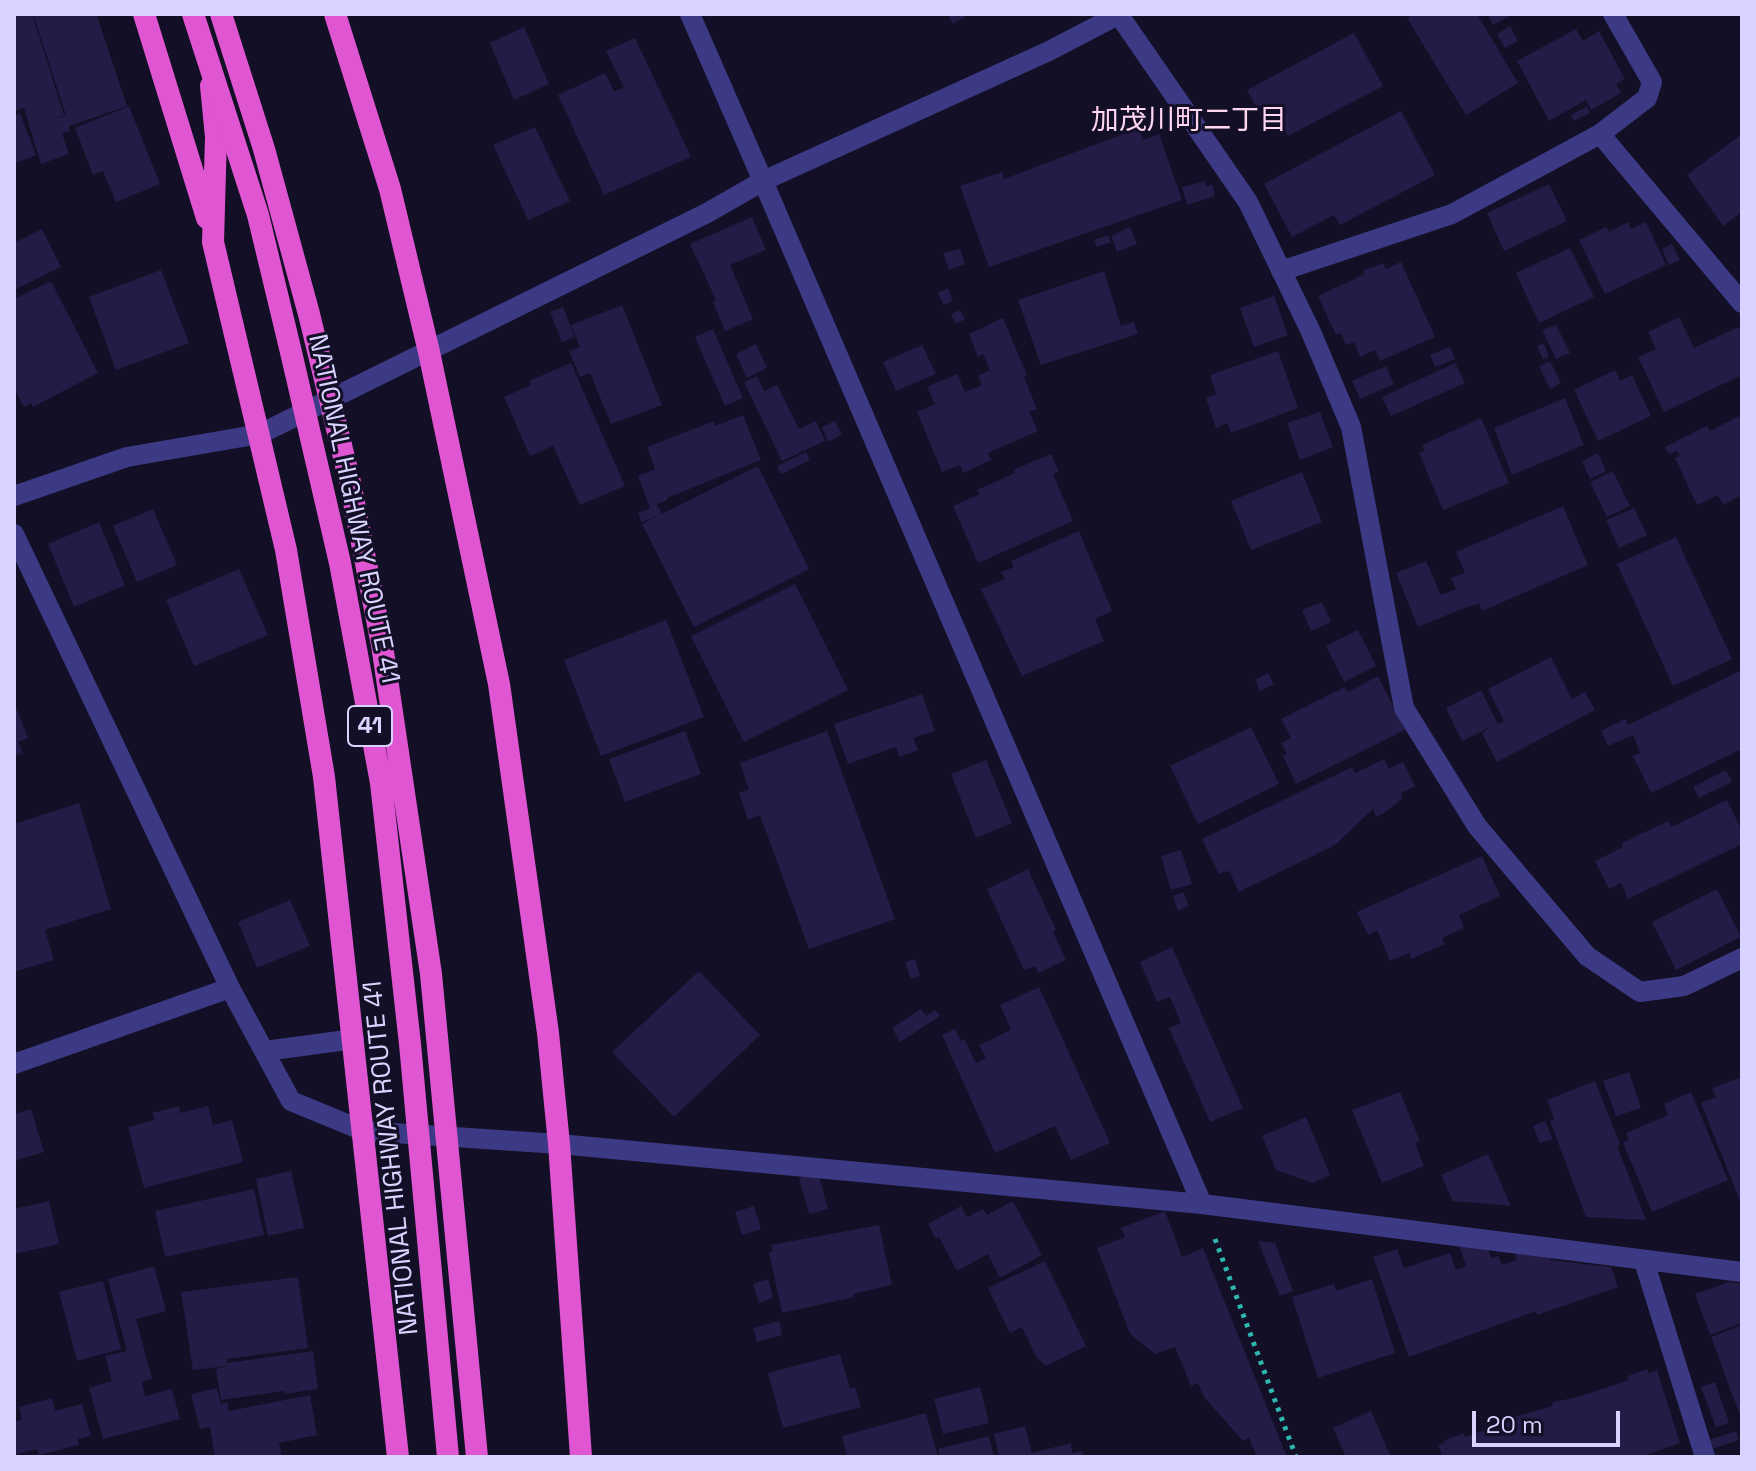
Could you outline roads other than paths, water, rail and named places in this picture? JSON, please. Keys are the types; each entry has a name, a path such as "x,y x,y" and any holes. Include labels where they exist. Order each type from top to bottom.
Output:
{"highway":[{"path":"144,14 213,242 286,550 324,777 398,1457"},
{"name":"NATIONAL HIGHWAY ROUTE 41","path":"193,14 258,215 287,333 340,563 381,783 410,1044 448,1457"},
{"path":"204,14 216,137 213,242"},
{"name":"NATIONAL HIGHWAY ROUTE 41","path":"221,14 264,149 309,314 350,482 382,645 431,974 477,1457"},
{"path":"335,14 390,189 429,352 499,684 543,992 559,1144 581,1457"}],"street":[{"path":"690,14 1202,1204"},
{"path":"1281,271 1452,214 1600,134 1647,98 1652,82 1613,14"},
{"path":"14,496 127,457 260,434 707,213 763,181 1034,58 1120,15 1248,202 1311,332 1351,427 1404,708 1477,826 1587,956 1640,992 1684,986 1742,958"},
{"path":"1600,134 1742,303"},
{"path":"14,534 230,988 291,1101 364,1131 559,1144 1202,1204 1742,1272"},
{"path":"14,1064 230,988"},
{"path":"265,1051 354,1039"},
{"path":"1644,1261 1705,1457"}],"district":[{"name":"加茂川町二丁目","path":"1189,121"}]}
